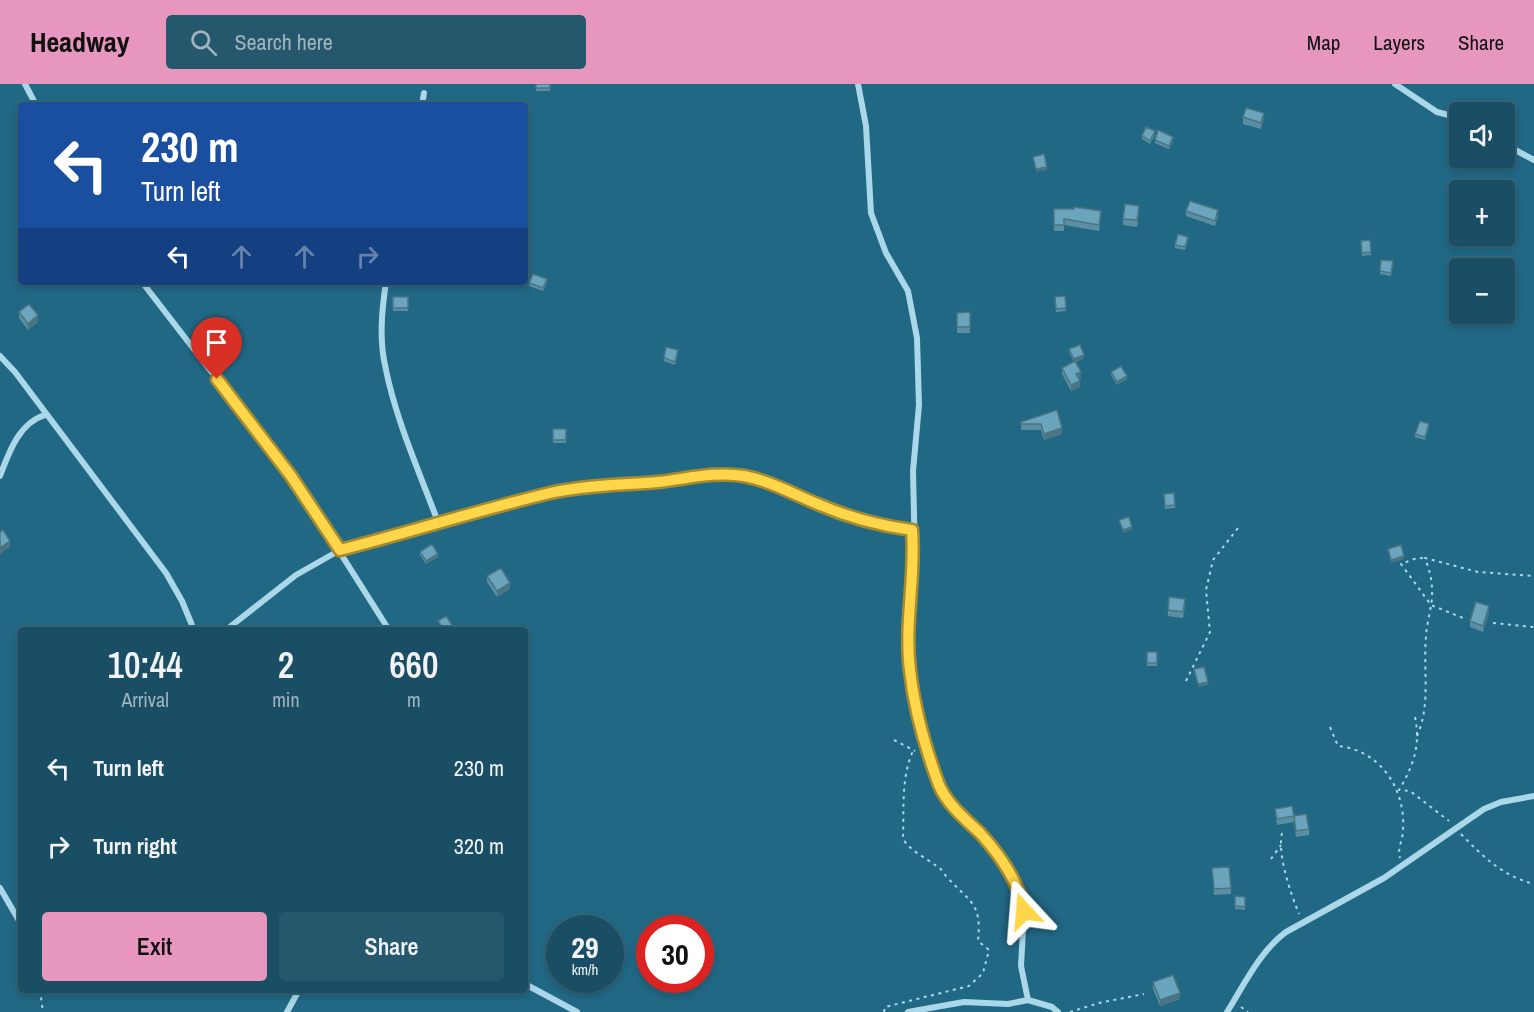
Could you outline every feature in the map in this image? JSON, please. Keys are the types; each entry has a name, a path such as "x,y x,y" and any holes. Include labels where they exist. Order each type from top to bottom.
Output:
{"street":[{"path":"25,84 34,102"},
{"path":"858,84 866,126 871,213 886,253 908,291 917,338 919,405 913,471 912,530 915,558 909,628 910,670 920,713 921,731 940,787 948,801 1003,859 1022,897 1024,911 1021,966 1028,1000"},
{"path":"1395,84 1437,112 1449,115"},
{"path":"422,102 424,93"},
{"path":"1515,150 1534,160"},
{"path":"144,285 291,476 387,627"},
{"path":"386,285 383,305 385,365 410,447 438,522"},
{"path":"0,356 166,573 182,601 193,627"},
{"path":"0,476 25,425 34,418 45,415"},
{"path":"230,627 296,575 340,550 500,504 571,489 729,475 743,476 784,488 822,506 883,525 912,530"},
{"path":"1227,1012 1276,939 1402,866 1454,828 1500,802 1534,796"},
{"path":"0,888 18,919"},
{"path":"528,986 577,1012"},
{"path":"287,1012 297,993"},
{"path":"908,1012 964,1002 1008,1004 1028,1000 1052,1007 1058,1012"}],"path":[{"path":"1186,681 1210,632 1206,590 1213,560 1238,528"},
{"path":"1463,618 1431,605 1401,564 1425,558 1478,572 1534,576"},
{"path":"1417,735 1424,720 1427,676 1426,634 1431,605 1431,574 1425,558"},
{"path":"1493,622 1534,627"},
{"path":"1399,790 1412,768 1417,735 1415,717"},
{"path":"1330,727 1338,746 1352,747 1382,765 1399,790 1403,830 1398,852 1402,866"},
{"path":"894,740 914,751 928,749"},
{"path":"884,1012 885,1007 969,986 983,974 988,950 978,941 977,913 968,896 948,879 940,868 918,854 903,839 904,798 909,762 914,751"},
{"path":"1399,790 1410,791 1444,817 1501,871 1515,879 1534,884"},
{"path":"1282,833 1281,845 1285,872 1302,923"},
{"path":"1271,859 1281,845"},
{"path":"40,993 43,1012"},
{"path":"1070,1012 1099,1003 1144,994"}],"building":[{"path":"536,84 550,84 550,88 536,88"},
{"path":"1246,108 1264,113 1261,123 1243,117"},
{"path":"1146,127 1155,131 1150,141 1142,136"},
{"path":"1158,130 1173,137 1169,146 1155,140"},
{"path":"1044,154 1047,167 1036,169 1033,157"},
{"path":"1190,201 1218,210 1215,221 1186,211"},
{"path":"1125,204 1139,206 1137,220 1123,219"},
{"path":"1074,207 1101,211 1099,225 1064,219 1064,225 1054,225 1054,209 1074,209"},
{"path":"1178,234 1188,237 1185,247 1175,245"},
{"path":"1370,240 1371,252 1362,253 1361,241"},
{"path":"1381,260 1393,261 1391,273 1380,271"},
{"path":"533,274 547,279 543,288 529,283"},
{"path":"1065,296 1066,308 1056,309 1055,297"},
{"path":"393,297 408,297 408,308 393,308"},
{"path":"29,304 38,315 28,324 19,312"},
{"path":"970,312 970,327 957,327 957,313"},
{"path":"1080,345 1084,355 1074,359 1069,349"},
{"path":"666,347 678,350 675,362 664,358"},
{"path":"1075,361 1081,372 1076,374 1080,381 1071,385 1062,368"},
{"path":"1121,366 1127,376 1117,382 1111,372"},
{"path":"1057,410 1062,428 1044,434 1041,424 1021,424 1021,422"},
{"path":"1420,421 1429,424 1425,437 1415,434"},
{"path":"553,429 566,429 566,440 553,440"},
{"path":"1174,493 1175,505 1165,506 1164,494"},
{"path":"1129,517 1132,527 1123,530 1119,520"},
{"path":"3,530 10,541 0,548 0,532"},
{"path":"432,544 438,554 426,561 420,552"},
{"path":"1401,545 1404,556 1391,560 1388,549"},
{"path":"501,568 510,583 497,591 487,576"},
{"path":"1169,597 1185,599 1183,612 1168,610"},
{"path":"1476,602 1489,606 1483,626 1470,621"},
{"path":"446,616 453,627 442,627 438,621"},
{"path":"1147,652 1157,652 1157,663 1147,663"},
{"path":"1204,667 1208,682 1198,684 1194,669"},
{"path":"1292,806 1294,816 1277,819 1275,809"},
{"path":"1306,814 1309,829 1296,831 1294,816"},
{"path":"1229,867 1231,888 1214,889 1212,868"},
{"path":"1235,896 1245,897 1245,907 1235,906"},
{"path":"1173,975 1180,993 1160,1000 1153,982"}],"route":[{"path":"217,379 291,476 340,550 500,504 550,493 712,475 743,476 758,480 784,488 822,506 883,525 912,530 915,558 909,628 910,670 920,713 921,731 940,787 948,801 1003,859 1022,897 1024,911"}]}
